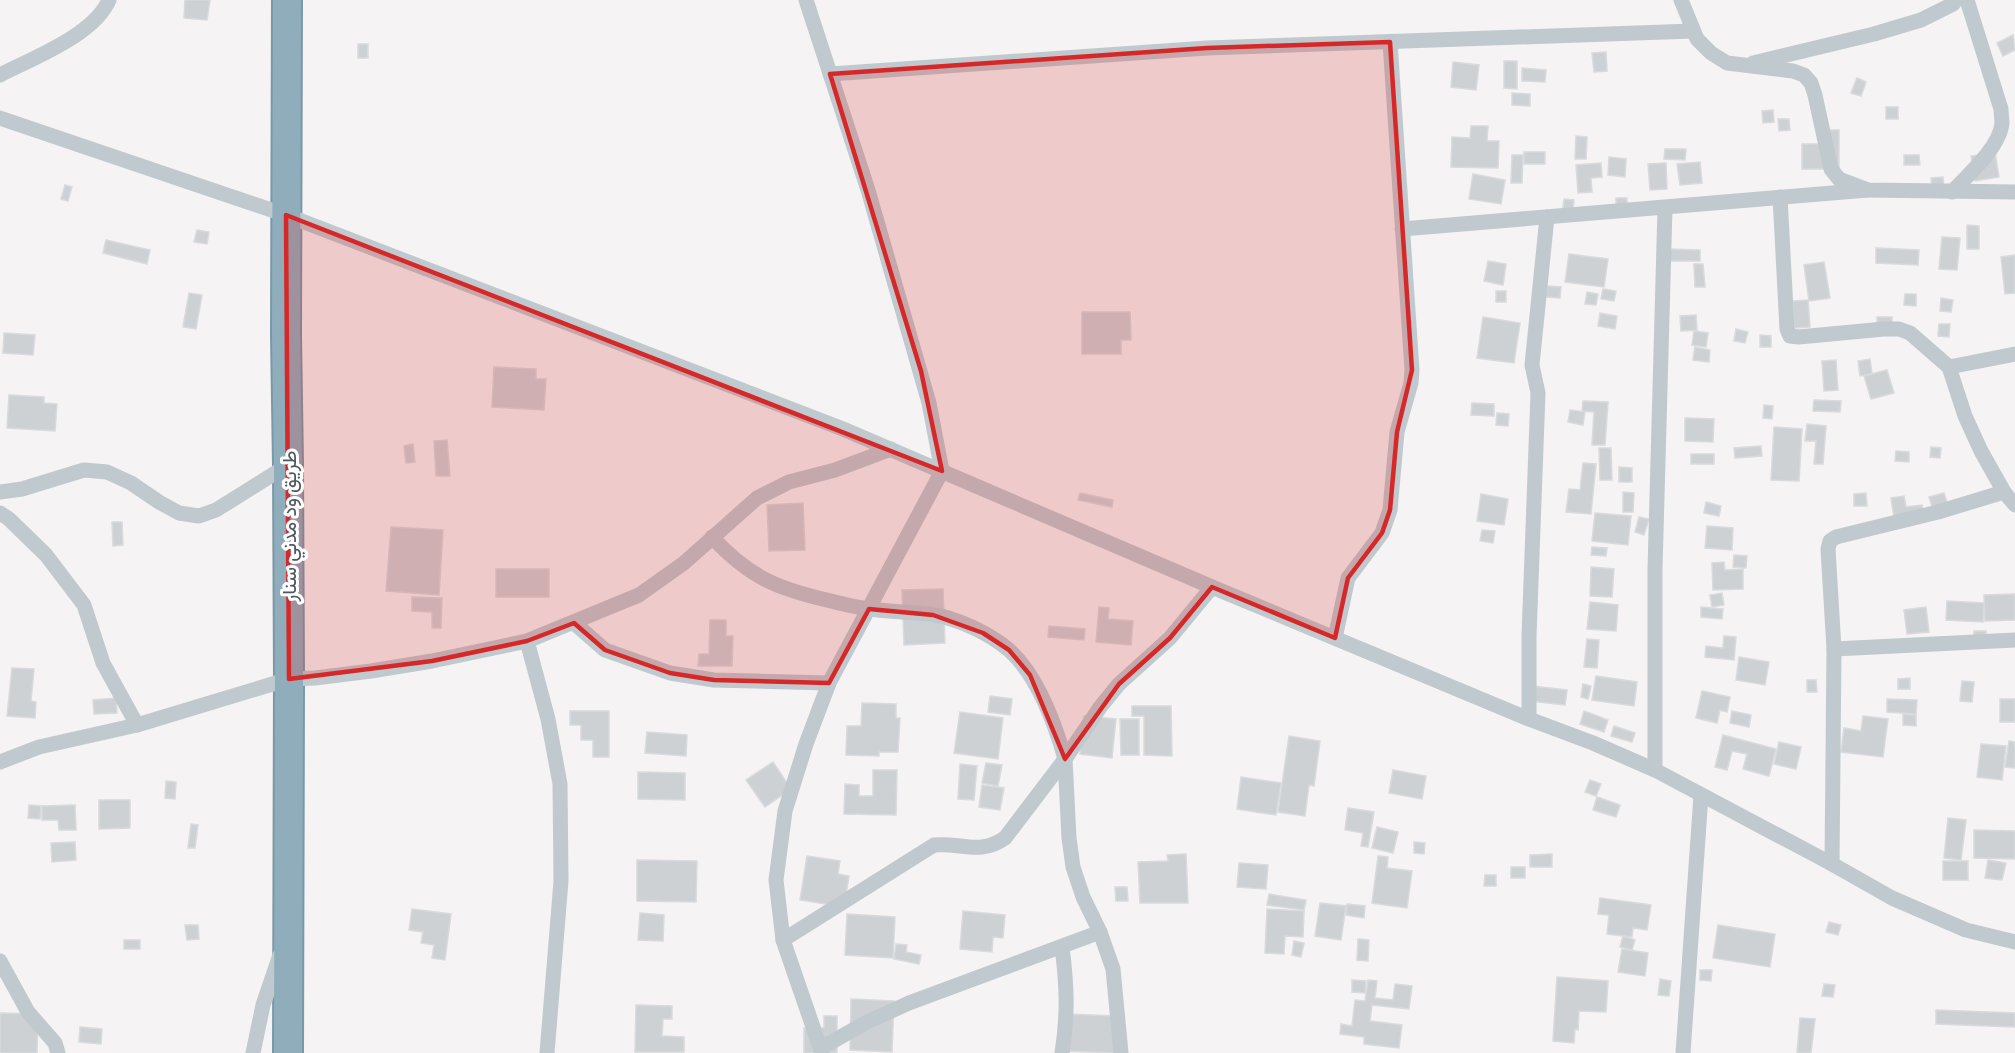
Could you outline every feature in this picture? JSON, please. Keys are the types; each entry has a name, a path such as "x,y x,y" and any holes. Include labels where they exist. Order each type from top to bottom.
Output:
{"highway":[{"name":"طريق ود مدني سنار","path":"287,0 288,1053"}],"street":[{"path":"0,75 79,34 105,10 109,0"},
{"path":"806,0 868,190 921,371 942,471 829,683 806,744 785,811 776,880 783,940 798,988 822,1051 867,1022 909,1003 1100,932"},
{"path":"1681,0 1697,39 1711,53 1727,63 1793,71 1804,75 1811,83 1815,95 1831,169 1839,179 1868,190"},
{"path":"1742,66 1874,34 1921,20 1953,4 1956,0"},
{"path":"1952,192 1989,151 2002,125 2001,109 1967,0"},
{"path":"830,74 1207,48 1693,31"},
{"path":"1335,638 1348,578 1378,540 1390,510 1397,432 1411,383 1390,42"},
{"path":"0,118 286,215 667,360 891,450 1212,587 1655,770 1892,898 1966,930 2015,942"},
{"path":"1402,229 1868,190 2015,192"},
{"path":"1780,197 1787,329 1790,336 1899,329 1910,333 1949,367 1965,416 1981,452 2004,492 2015,505"},
{"path":"1655,770 1655,558 1665,208"},
{"path":"1529,719 1529,636 1538,393 1532,365 1547,217"},
{"path":"1949,367 2015,354"},
{"path":"0,762 39,747 137,725 289,679 371,671 528,641 639,595 684,563 757,498 789,482 835,470 891,450"},
{"path":"0,492 22,489 84,470 107,472 131,483 179,513 199,516 216,510 288,465"},
{"path":"1832,864 1834,649 1828,549 1830,541 1836,537 1938,512 2004,492"},
{"path":"0,513 46,555 84,605 103,663 137,725"},
{"path":"712,537 730,556 767,582 800,594 868,609 933,615 983,633 1009,650 1030,675 1057,733 1065,759 1069,838 1073,867 1113,969 1121,1053"},
{"path":"783,940 934,845 981,848 994,846 1005,838 1119,684 1170,638 1212,587"},
{"path":"574,623 605,650 670,673 714,680 829,683"},
{"path":"1834,649 2015,640"},
{"path":"528,641 548,719 560,784 561,880 547,1053"},
{"path":"1683,1053 1701,795"},
{"path":"253,1053 263,1005 289,930"},
{"path":"1062,947 1067,992 1067,1022 1062,1053"},
{"path":"0,961 28,1012 55,1043 58,1053"}],"highlighted area":[{"path":"1390,42 1412,370 1397,432 1390,510 1382,533 1348,578 1335,638 1212,587 1170,638 1119,684 1065,759 1030,675 1009,650 983,633 933,615 869,609 829,683 714,680 670,673 605,650 574,623 527,641 432,661 289,679 286,215 942,471 921,371 830,74 1207,48"}],"building":[{"path":"185,0 210,0 207,20 184,18"},
{"path":"2013,35 2015,50 2003,56 1997,43"},
{"path":"358,44 368,44 368,58 358,58"},
{"path":"1606,52 1607,71 1594,72 1592,53"},
{"path":"1504,61 1517,61 1517,89 1504,88"},
{"path":"1453,62 1479,65 1476,90 1451,87"},
{"path":"1522,68 1546,70 1545,82 1522,81"},
{"path":"1857,78 1866,82 1861,96 1851,93"},
{"path":"1512,93 1530,94 1530,106 1512,105"},
{"path":"1886,107 1898,107 1898,119 1886,119"},
{"path":"1773,110 1774,122 1763,123 1762,111"},
{"path":"1778,119 1789,119 1790,130 1779,131"},
{"path":"1471,126 1488,126 1487,141 1499,141 1498,168 1451,167 1452,137 1470,138"},
{"path":"1827,130 1839,130 1839,169 1802,169 1802,144 1827,144"},
{"path":"1576,136 1587,137 1586,159 1575,159"},
{"path":"1665,149 1686,149 1685,160 1664,159"},
{"path":"1524,152 1545,152 1545,164 1524,164"},
{"path":"1995,152 1999,177 1975,181 1971,156"},
{"path":"1512,155 1523,155 1522,183 1511,183"},
{"path":"1904,155 1919,155 1920,165 1904,165"},
{"path":"1609,157 1626,159 1625,177 1608,175"},
{"path":"1700,162 1702,183 1680,185 1677,164"},
{"path":"1601,163 1602,177 1591,178 1592,192 1578,193 1576,165"},
{"path":"1666,163 1667,189 1650,190 1648,164"},
{"path":"1473,174 1505,180 1501,204 1469,199"},
{"path":"1943,177 1944,190 1932,190 1931,178"},
{"path":"65,185 72,187 68,201 61,199"},
{"path":"1616,198 1627,198 1627,210 1616,210"},
{"path":"1564,199 1574,200 1572,217 1562,216"},
{"path":"1967,225 1979,226 1979,249 1967,249"},
{"path":"197,230 209,232 207,244 194,242"},
{"path":"1942,237 1960,238 1957,270 1939,269"},
{"path":"106,240 150,250 147,264 103,253"},
{"path":"1876,248 1919,250 1918,265 1876,263"},
{"path":"1667,249 1700,250 1700,261 1667,261"},
{"path":"1569,254 1608,259 1604,287 1565,282"},
{"path":"2015,255 2015,293 2005,294 2001,257"},
{"path":"1488,261 1506,264 1503,285 1484,281"},
{"path":"1824,262 1830,298 1809,301 1804,265"},
{"path":"1694,264 1703,264 1705,287 1695,287"},
{"path":"1547,286 1561,287 1560,298 1546,297"},
{"path":"1603,289 1616,291 1614,301 1601,299"},
{"path":"1496,291 1506,291 1506,302 1496,302"},
{"path":"1587,292 1598,294 1596,305 1585,304"},
{"path":"189,293 202,295 196,329 183,327"},
{"path":"1905,294 1916,294 1916,306 1904,305"},
{"path":"1941,298 1953,300 1951,312 1940,311"},
{"path":"1808,300 1810,327 1794,328 1793,301"},
{"path":"1082,312 1130,312 1131,340 1121,340 1121,354 1082,354"},
{"path":"1600,313 1617,316 1615,329 1598,326"},
{"path":"1696,315 1697,330 1681,331 1680,316"},
{"path":"1483,317 1520,323 1514,363 1477,358"},
{"path":"1877,317 1892,317 1892,329 1877,328"},
{"path":"1939,324 1950,324 1949,337 1938,336"},
{"path":"1736,329 1748,332 1745,343 1734,341"},
{"path":"1694,331 1708,333 1706,347 1692,345"},
{"path":"4,333 35,335 33,355 3,353"},
{"path":"1760,335 1771,336 1771,347 1760,347"},
{"path":"1695,347 1710,350 1709,362 1693,360"},
{"path":"1870,359 1872,374 1860,376 1858,361"},
{"path":"1836,360 1838,390 1824,391 1822,361"},
{"path":"494,367 536,369 536,379 546,379 544,410 492,407"},
{"path":"1887,370 1894,393 1871,399 1864,376"},
{"path":"9,395 44,397 44,403 57,404 55,431 7,428"},
{"path":"1814,400 1841,401 1840,412 1813,411"},
{"path":"1583,401 1608,402 1605,445 1592,445 1594,412 1582,411"},
{"path":"1472,403 1494,404 1494,416 1471,415"},
{"path":"1764,405 1773,406 1772,419 1763,418"},
{"path":"1570,410 1585,412 1583,425 1568,422"},
{"path":"1497,413 1509,414 1508,426 1496,425"},
{"path":"1685,418 1714,419 1713,442 1685,441"},
{"path":"1807,424 1826,426 1823,464 1814,464 1816,441 1805,441"},
{"path":"1774,427 1802,429 1799,481 1771,480"},
{"path":"447,440 450,476 436,476 434,441"},
{"path":"413,444 415,462 406,463 404,446"},
{"path":"1761,446 1762,456 1735,458 1734,448"},
{"path":"1931,447 1941,448 1940,458 1930,457"},
{"path":"1599,448 1611,448 1612,480 1600,480"},
{"path":"1896,451 1909,452 1909,462 1895,461"},
{"path":"1691,454 1714,454 1714,464 1691,464"},
{"path":"1583,463 1596,464 1591,514 1566,512 1569,489 1580,490"},
{"path":"1619,467 1632,468 1632,482 1619,482"},
{"path":"1623,492 1634,493 1633,512 1623,512"},
{"path":"1080,493 1113,500 1112,507 1078,500"},
{"path":"1866,493 1867,506 1854,506 1854,494"},
{"path":"1944,493 1950,512 1935,516 1929,497"},
{"path":"1481,494 1508,499 1504,525 1477,521"},
{"path":"1904,496 1906,507 1922,505 1924,519 1895,524 1891,498"},
{"path":"1706,502 1721,506 1719,516 1704,513"},
{"path":"803,503 805,550 769,551 767,505"},
{"path":"1595,513 1631,516 1628,545 1592,541"},
{"path":"1639,517 1649,519 1644,535 1635,532"},
{"path":"112,522 122,522 123,545 113,546"},
{"path":"1707,526 1733,528 1732,550 1705,548"},
{"path":"391,527 443,530 439,595 386,591"},
{"path":"1482,530 1495,531 1493,543 1480,541"},
{"path":"1592,547 1607,548 1606,556 1591,555"},
{"path":"1734,555 1747,556 1746,568 1733,567"},
{"path":"1724,562 1725,570 1743,569 1743,589 1713,590 1712,563"},
{"path":"1591,567 1614,569 1612,597 1590,596"},
{"path":"496,569 549,569 549,597 496,597"},
{"path":"943,589 945,643 904,645 902,590"},
{"path":"1722,593 1724,605 1712,607 1710,595"},
{"path":"2015,594 2015,620 1985,621 1984,595"},
{"path":"412,597 442,598 441,628 432,628 432,612 412,611"},
{"path":"1947,601 1984,603 1983,622 1946,620"},
{"path":"1590,602 1618,605 1616,631 1587,629"},
{"path":"1099,607 1109,608 1108,619 1133,621 1131,645 1096,642"},
{"path":"1701,607 1723,609 1722,619 1701,617"},
{"path":"1926,607 1929,632 1907,634 1904,610"},
{"path":"710,620 726,620 726,636 733,636 732,666 698,666 699,654 709,654"},
{"path":"1049,626 1085,629 1084,640 1048,637"},
{"path":"1974,631 1986,631 1986,643 1974,644"},
{"path":"1724,636 1736,637 1734,660 1705,657 1706,646 1723,648"},
{"path":"1587,639 1599,640 1597,668 1584,667"},
{"path":"1739,657 1769,662 1765,685 1736,680"},
{"path":"12,668 34,669 31,701 36,702 35,718 7,716"},
{"path":"1596,676 1637,682 1634,706 1592,700"},
{"path":"1910,678 1910,689 1898,689 1898,679"},
{"path":"1807,680 1816,680 1817,692 1807,692"},
{"path":"1962,681 1974,682 1972,702 1960,701"},
{"path":"1583,684 1591,686 1588,699 1581,697"},
{"path":"1532,686 1567,690 1565,705 1530,701"},
{"path":"1702,691 1730,697 1727,712 1720,710 1717,723 1696,718"},
{"path":"990,696 1012,699 1010,715 988,712"},
{"path":"116,698 117,713 94,714 93,700"},
{"path":"1887,699 1917,700 1916,714 1887,712"},
{"path":"2000,699 2015,699 2015,722 2000,722"},
{"path":"862,703 896,704 896,718 900,718 898,752 879,752 879,756 846,755 847,726 861,726"},
{"path":"1132,706 1171,706 1172,756 1144,755 1144,716 1132,716"},
{"path":"570,711 609,711 609,757 593,757 593,740 581,740 581,725 570,725"},
{"path":"1584,711 1608,720 1604,732 1580,724"},
{"path":"1732,711 1751,715 1749,727 1730,723"},
{"path":"960,712 1003,718 998,759 954,753"},
{"path":"1903,714 1916,715 1916,726 1903,725"},
{"path":"1084,716 1116,719 1112,758 1080,754"},
{"path":"1863,716 1888,719 1883,757 1841,752 1844,728 1861,731"},
{"path":"1120,719 1139,719 1139,755 1121,755"},
{"path":"1614,726 1635,733 1632,742 1611,736"},
{"path":"647,732 687,735 686,756 645,753"},
{"path":"1723,735 1776,749 1769,776 1743,769 1747,754 1732,751 1727,770 1715,767"},
{"path":"1289,736 1320,741 1314,786 1309,785 1305,816 1278,812"},
{"path":"2009,741 2015,742 2015,768 2005,767"},
{"path":"1779,742 1801,747 1796,769 1774,764"},
{"path":"1981,744 2006,746 2002,780 1977,777"},
{"path":"773,762 791,789 765,807 746,780"},
{"path":"986,763 1002,765 998,786 982,783"},
{"path":"960,764 977,766 974,800 958,799"},
{"path":"873,770 897,770 896,815 844,814 845,784 859,785 859,796 873,796"},
{"path":"1393,770 1426,776 1422,799 1389,793"},
{"path":"638,772 685,773 685,800 638,799"},
{"path":"1241,777 1281,783 1276,815 1237,809"},
{"path":"1590,780 1601,784 1596,796 1585,792"},
{"path":"166,781 176,782 175,799 165,798"},
{"path":"982,785 1004,788 1000,810 979,807"},
{"path":"1597,797 1620,805 1616,817 1593,810"},
{"path":"99,800 130,800 130,828 99,829"},
{"path":"29,805 41,806 40,819 28,818"},
{"path":"75,805 76,830 59,830 58,820 42,820 42,806"},
{"path":"1348,808 1374,812 1368,847 1361,846 1363,833 1345,830"},
{"path":"1948,818 1966,820 1961,860 1944,858"},
{"path":"191,824 198,825 195,848 188,848"},
{"path":"1377,827 1398,832 1393,853 1372,848"},
{"path":"1974,830 2015,831 2015,859 1974,858"},
{"path":"75,842 76,860 52,862 51,843"},
{"path":"1414,842 1425,843 1424,854 1414,853"},
{"path":"1186,854 1188,903 1140,903 1138,862 1168,861 1167,855"},
{"path":"1552,854 1552,867 1530,867 1530,855"},
{"path":"807,856 840,861 838,874 849,876 844,907 800,900"},
{"path":"1378,856 1388,857 1387,868 1412,871 1407,908 1372,903"},
{"path":"637,860 697,861 696,902 637,901"},
{"path":"1988,860 2006,863 2002,880 1985,878"},
{"path":"1943,861 1968,861 1968,880 1943,880"},
{"path":"1239,863 1268,865 1266,889 1237,887"},
{"path":"1511,867 1525,867 1525,878 1511,878"},
{"path":"1485,875 1496,875 1496,886 1484,886"},
{"path":"1115,887 1127,887 1128,901 1116,901"},
{"path":"1269,894 1306,900 1304,910 1267,905"},
{"path":"1600,898 1651,905 1647,930 1633,928 1632,937 1607,934 1609,915 1598,914"},
{"path":"1320,903 1346,906 1341,940 1315,936"},
{"path":"1347,904 1365,906 1364,918 1346,915"},
{"path":"412,909 451,914 445,960 432,958 434,945 421,943 423,932 409,930"},
{"path":"1267,909 1304,911 1303,937 1285,936 1284,954 1265,953"},
{"path":"963,911 1005,915 1003,938 993,937 992,952 960,949"},
{"path":"640,913 664,915 663,941 638,940"},
{"path":"847,914 895,917 893,958 845,955"},
{"path":"1829,922 1841,925 1838,935 1826,932"},
{"path":"185,925 198,925 199,939 187,940"},
{"path":"1718,925 1775,934 1770,967 1713,958"},
{"path":"1623,936 1635,940 1632,950 1620,947"},
{"path":"1358,939 1369,940 1368,961 1357,960"},
{"path":"124,940 140,940 140,949 124,949"},
{"path":"1294,941 1304,943 1301,957 1292,955"},
{"path":"896,944 907,945 906,952 921,955 919,964 894,959"},
{"path":"1622,949 1648,953 1645,976 1618,972"},
{"path":"1700,970 1712,970 1711,981 1700,980"},
{"path":"1557,977 1608,981 1606,1012 1579,1011 1578,1030 1575,1029 1574,1043 1553,1041"},
{"path":"1660,979 1671,981 1669,996 1658,995"},
{"path":"1352,980 1366,981 1365,993 1352,992"},
{"path":"1368,980 1377,981 1375,998 1393,1000 1395,984 1412,986 1409,1009 1372,1005 1370,1021 1402,1025 1399,1048 1364,1044 1364,1037 1340,1034 1341,1024 1352,1026 1355,1000 1365,1001"},
{"path":"1824,984 1835,985 1833,997 1822,996"},
{"path":"851,999 894,1001 892,1052 850,1050"},
{"path":"636,1005 672,1006 672,1019 663,1019 662,1036 684,1037 684,1052 635,1052"},
{"path":"1936,1010 2015,1013 2015,1027 1936,1024"},
{"path":"0,1013 38,1014 37,1053 0,1053"},
{"path":"1065,1014 1116,1016 1115,1053 1063,1051"},
{"path":"824,1016 837,1016 837,1053 804,1053 804,1028 824,1028"},
{"path":"1800,1018 1815,1019 1811,1053 1797,1053"},
{"path":"80,1027 102,1029 101,1044 79,1042"}]}
